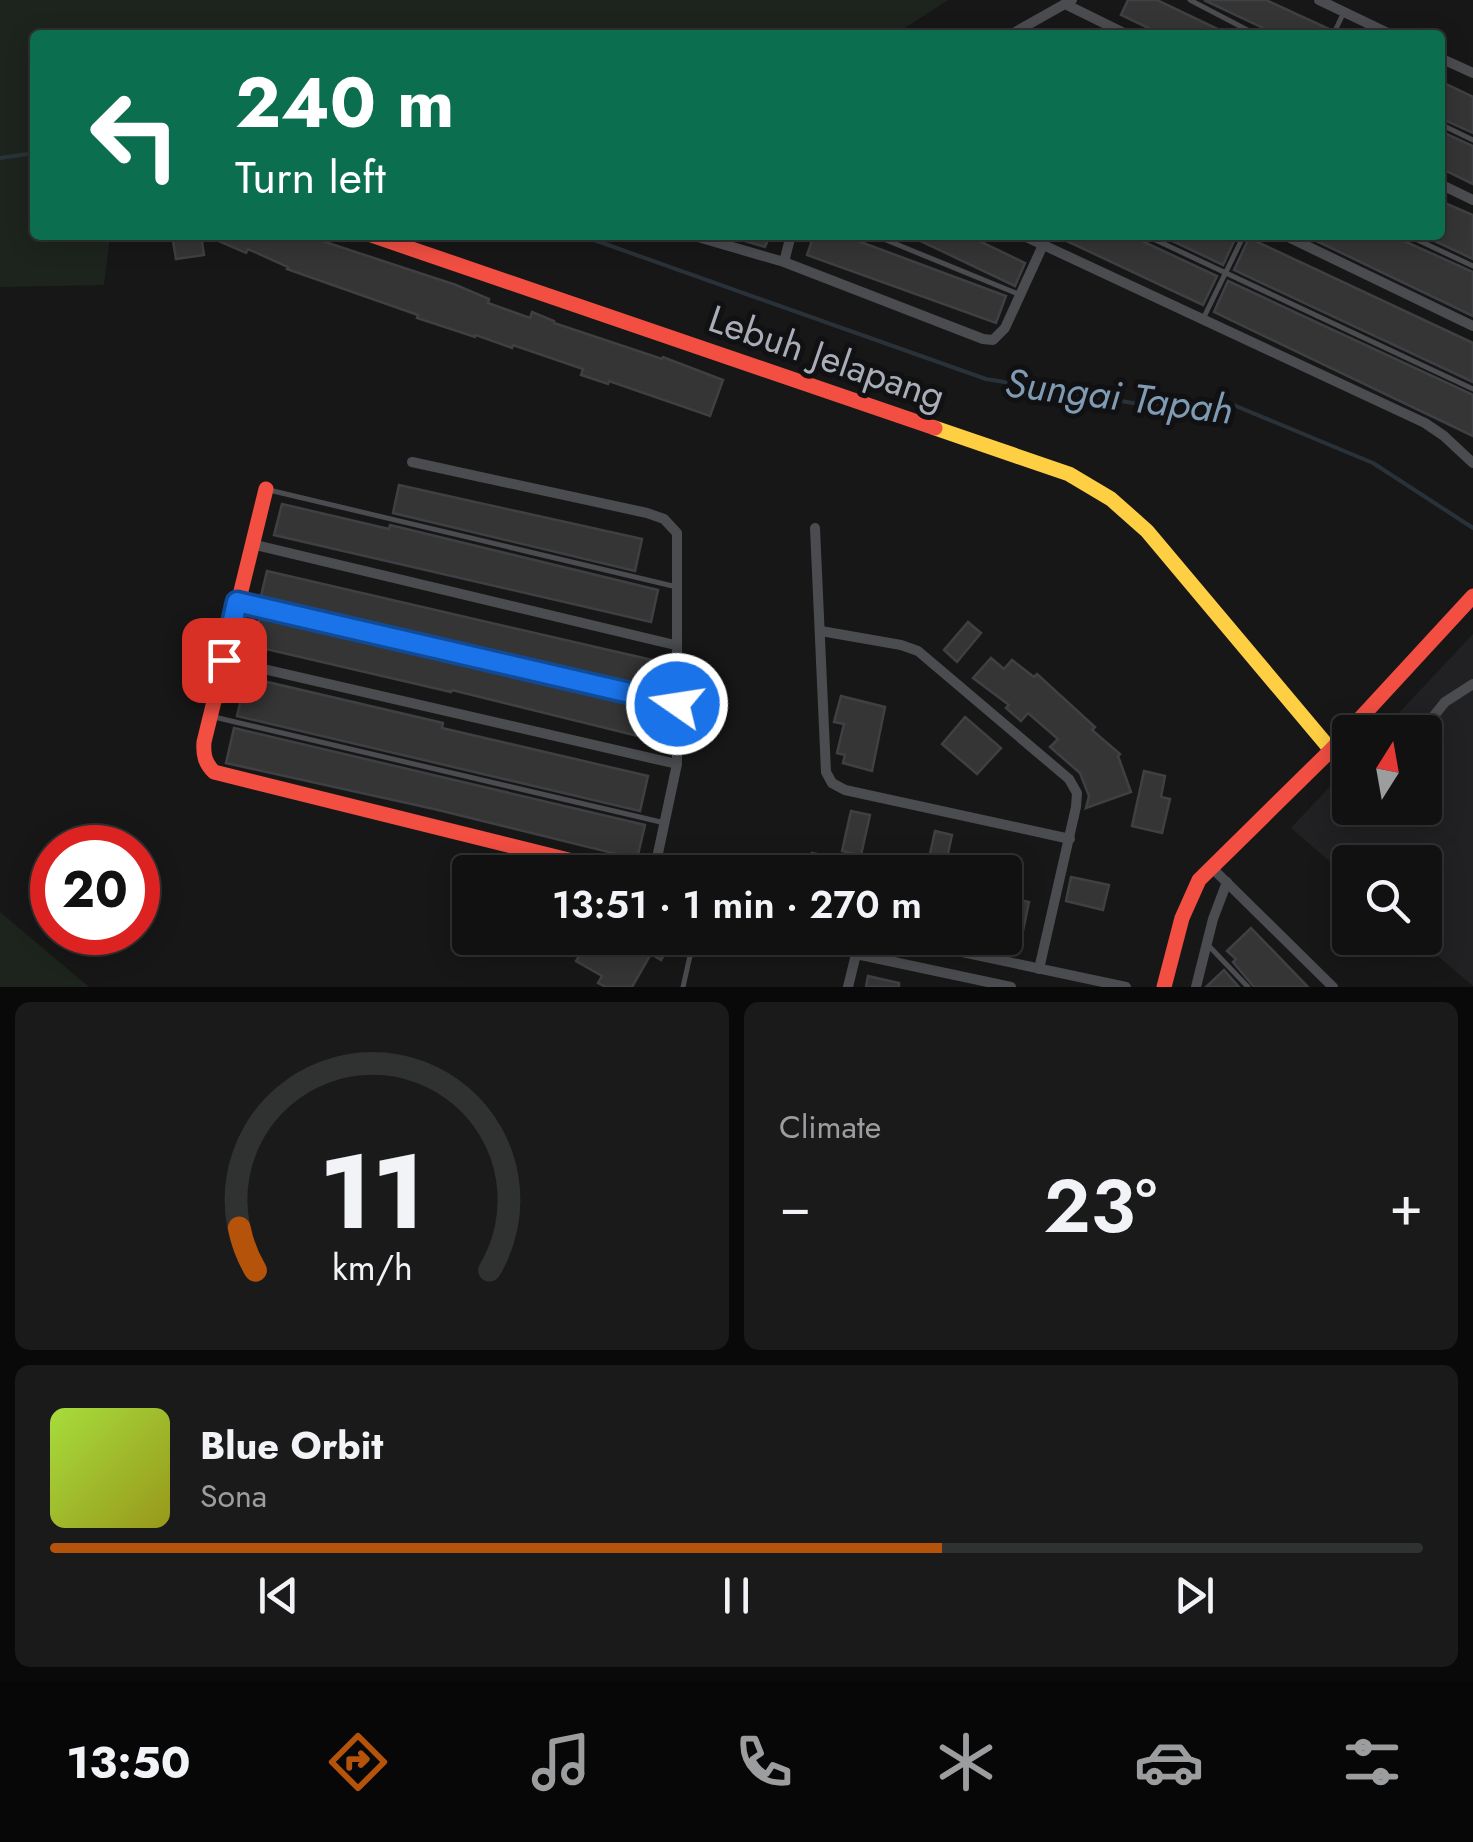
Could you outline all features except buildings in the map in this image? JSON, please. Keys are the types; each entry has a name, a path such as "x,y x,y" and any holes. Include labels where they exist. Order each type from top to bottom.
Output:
{"street":[{"path":"1320,0 1382,30"},
{"path":"1019,30 1068,2 1119,30"},
{"path":"1445,60 1473,73"},
{"path":"1445,186 1473,200"},
{"name":"Lebuh Jelapang","path":"386,240 1055,470 1096,488 1147,531 1331,750"},
{"path":"708,240 784,262 993,340 1000,335 1043,245"},
{"path":"784,262 790,240"},
{"path":"1032,240 1424,423 1473,463"},
{"path":"1294,240 1473,326"},
{"path":"412,462 647,513 664,519 677,533 677,764 658,855"},
{"path":"266,489 202,754 206,764 214,772 549,855"},
{"path":"815,528 826,772 832,783 845,790 1070,838"},
{"path":"251,544 675,645"},
{"path":"1164,987 1188,897 1199,880 1331,750 1473,596"},
{"path":"821,631 901,645 929,658 1069,780 1077,793 1070,838 1039,969"},
{"path":"224,660 677,764"},
{"path":"1434,715 1445,702 1473,684"},
{"path":"1211,867 1334,987"},
{"path":"1196,987 1227,882"},
{"path":"848,987 856,955"},
{"path":"861,955 1011,987"},
{"path":"974,955 1126,987"}],"lane":[{"path":"1190,0 1247,30"},
{"path":"1335,30 1344,12"},
{"path":"1445,126 1473,140"},
{"path":"886,240 1021,295"},
{"path":"1156,240 1473,389"},
{"path":"1202,318 1242,240"},
{"path":"1418,240 1473,266"},
{"path":"266,489 677,587"},
{"path":"237,602 677,704"},
{"path":"211,716 665,823"},
{"path":"1206,943 1248,987"},
{"path":"683,987 690,955"}],"shaded area":[{"path":"0,0 948,0 902,30 30,30 30,240 109,240 104,285 0,287"},
{"path":"1473,634 1473,986 1437,955 1442,955 1442,845 1332,845 1332,863 1291,828 1332,784 1332,825 1442,825 1442,715 1397,715"},
{"path":"0,912 30,937 30,955 51,955 89,987 0,987"}],"waterway":[{"name":"Sungai Tapah","path":"0,158 30,154"},
{"name":"Sungai Tapah","path":"594,240 986,379 1139,404 1231,404 1373,463 1473,528"}],"traffic: slow":[{"path":"935,428 1069,474 1111,499 1147,531 1331,750"}],"traffic: jam":[{"path":"386,240 935,428"},
{"path":"266,489 204,742 208,765 214,772 548,855"},
{"path":"1164,987 1182,918 1199,880 1331,750 1473,596"}],"route":[{"path":"224,660 237,602 677,704"}]}
